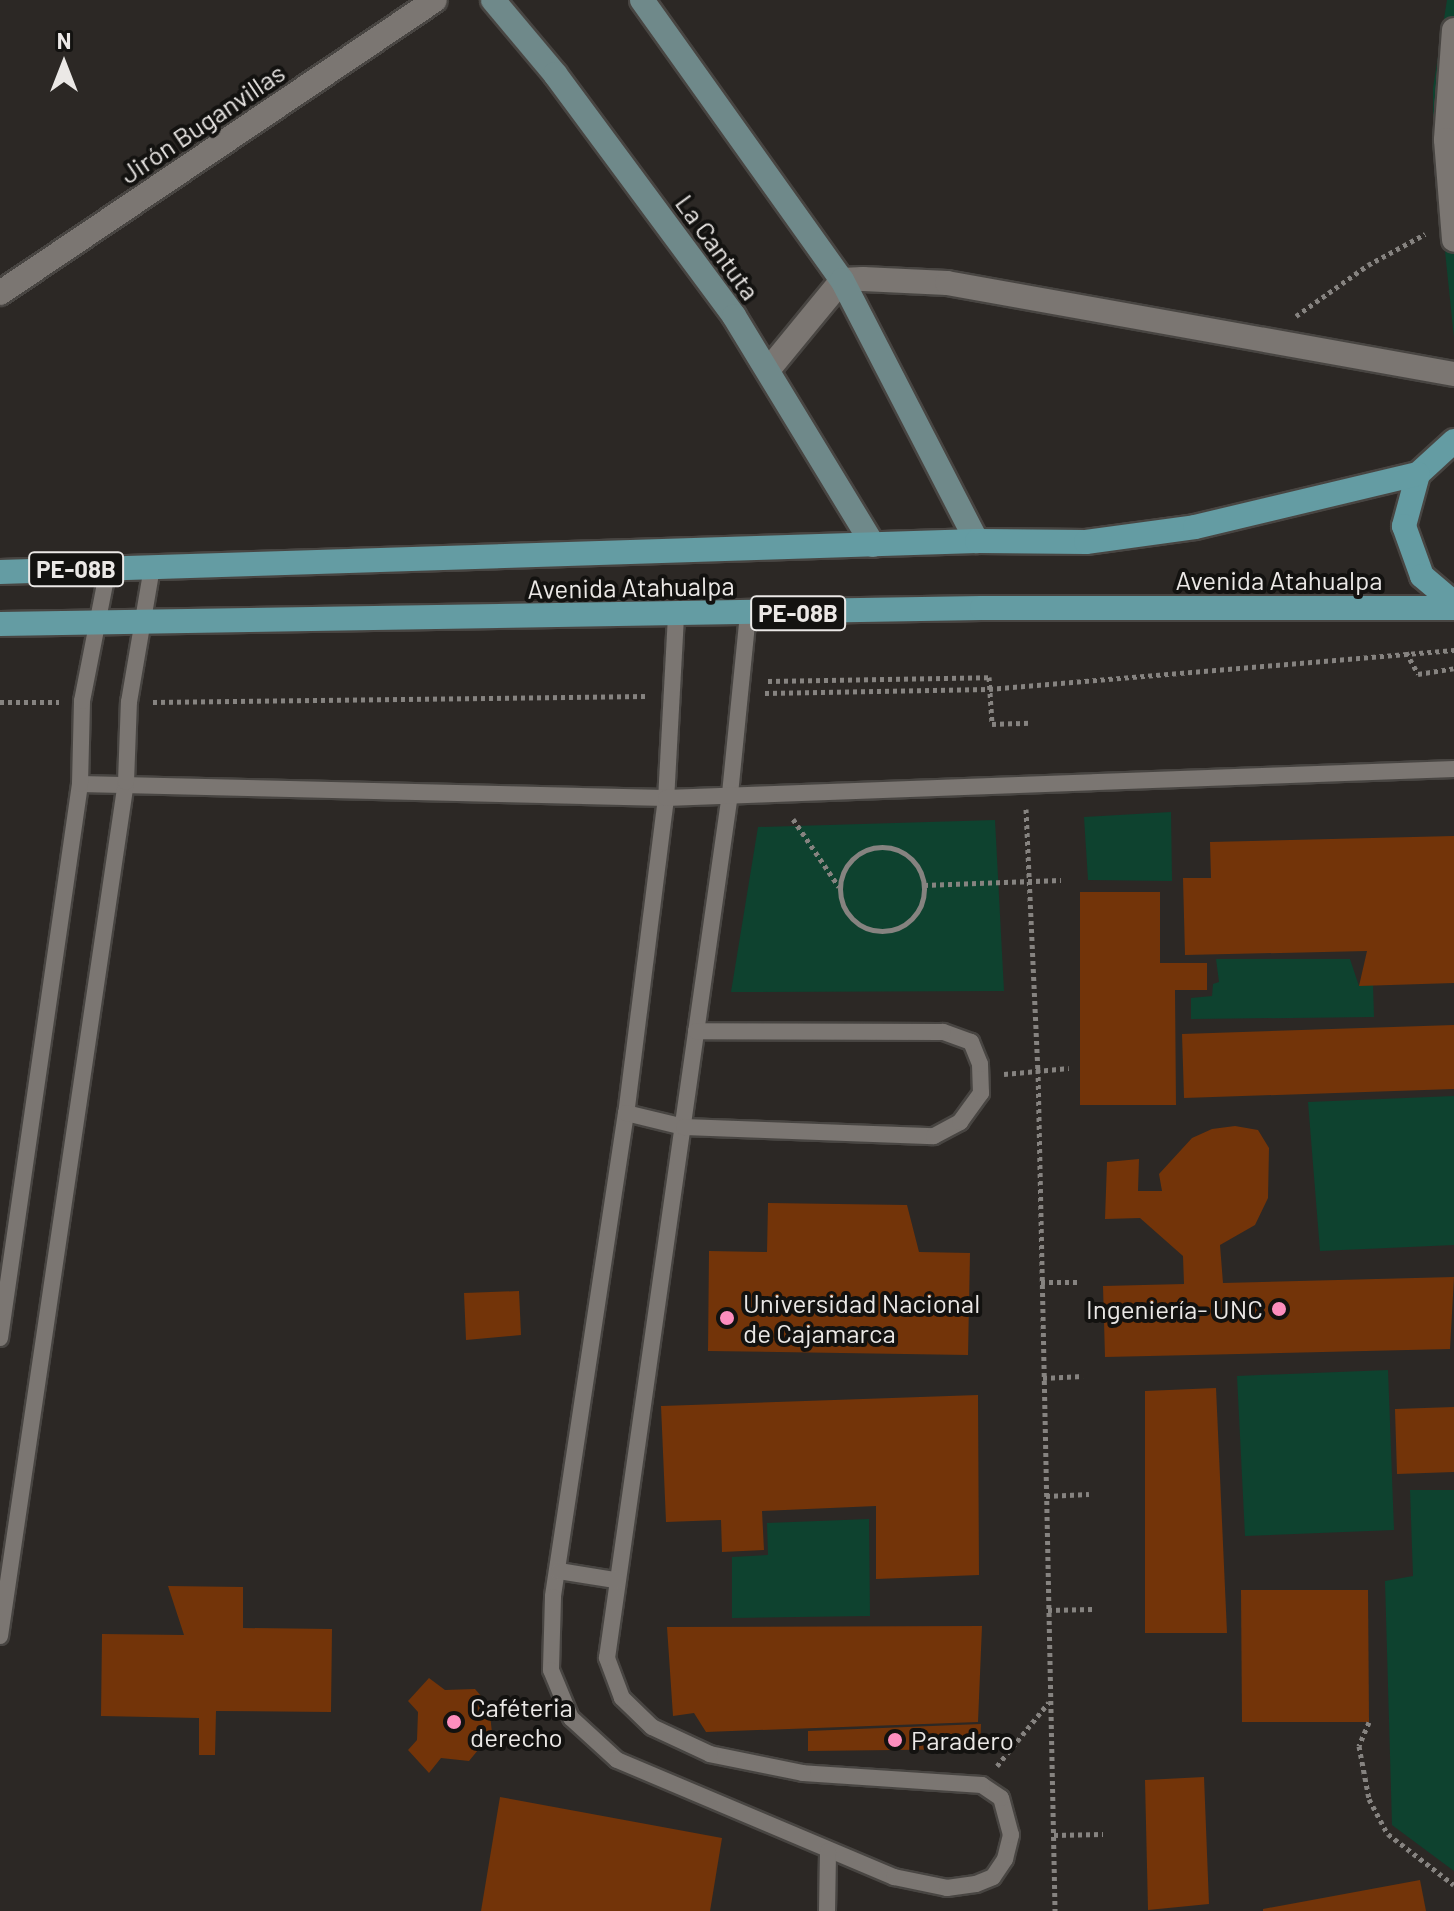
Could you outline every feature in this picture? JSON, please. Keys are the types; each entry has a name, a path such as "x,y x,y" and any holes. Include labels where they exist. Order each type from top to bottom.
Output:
{"main road":[{"name":"PE-08B","path":"1454,441 1418,474 1407,499 1404,526 1409,552 1422,576 1454,606"},
{"name":"PE-08B","path":"977,541 1086,542 1195,527 1418,474"},
{"name":"Avenida Atahualpa","path":"0,572 977,541"},
{"name":"Avenida Atahualpa","path":"0,624 96,620 676,616 982,608 1454,606"}],"street":[{"name":"Jirón Buganvillas","path":"0,293 435,0"},
{"name":"La Cantuta","path":"493,0 555,74 769,369 873,545"},
{"path":"642,0 842,280 977,541"},
{"path":"1453,230 1446,140 1454,30"},
{"path":"769,369 842,280"},
{"path":"842,280 947,283 1454,374"}],"lane":[{"path":"0,1338 80,784 82,701 108,568"},
{"path":"0,1636 126,782 129,702 152,568"},
{"path":"676,616 666,798 626,1113 559,1571 551,1670 571,1718 617,1760 894,1877 947,1888 993,1877 1008,1847 1008,1814 1001,1798 982,1785 954,1779 803,1773 710,1754 652,1727 622,1698 607,1658 615,1580 684,1127 730,794 748,614"},
{"path":"80,784 126,782 666,798 1454,769"},
{"path":"626,1113 684,1127 934,1136 960,1122 981,1093 983,1076 971,1042 943,1032 696,1031"},
{"path":"559,1571 615,1580"},
{"path":"827,1911 828,1851"}],"path":[{"path":"1280,341 1301,309 1368,265 1453,230"},
{"path":"1406,652 1418,674 1454,668"},
{"path":"740,681 989,677 992,724 1030,723"},
{"path":"1025,784 1038,1069 1055,1911"},
{"path":"777,794 839,887 848,915 872,931 887,931 913,918 921,906 924,885 905,854 876,847 850,861 839,887"},
{"path":"924,885 1061,880"},
{"path":"983,1076 1069,1068"},
{"path":"1041,1282 1079,1282"},
{"path":"1043,1378 1083,1376"},
{"path":"1046,1496 1089,1494"},
{"path":"1048,1610 1093,1609"},
{"path":"982,1785 1050,1700"},
{"path":"1369,1722 1359,1746 1369,1799 1388,1834 1454,1885"},
{"path":"1054,1835 1103,1834"}],"green space":[{"path":"1447,0 1454,0 1454,338 1433,135 1433,88"},
{"path":"1171,812 1172,881 1088,880 1084,817"},
{"path":"995,820 1004,991 731,992 758,827"},
{"path":"1216,959 1350,959 1359,986 1373,985 1374,1017 1191,1019 1191,998 1212,996 1213,984 1219,982"},
{"path":"1454,1096 1454,1245 1320,1251 1308,1102"},
{"path":"1388,1370 1394,1530 1245,1536 1237,1376"},
{"path":"1410,1490 1454,1490 1454,1871 1392,1825 1385,1581 1413,1576"},
{"path":"869,1519 870,1616 732,1618 732,1557 768,1555 767,1523"}],"building":[{"path":"1454,836 1454,983 1359,986 1367,951 1185,955 1183,878 1211,878 1210,842"},
{"path":"1080,892 1160,892 1160,963 1207,963 1207,990 1175,990 1176,1105 1080,1105"},
{"path":"1454,1025 1454,1089 1184,1098 1182,1034"},
{"name":"Ingeniería- UNC","path":"1235,1126 1258,1130 1269,1148 1268,1198 1255,1225 1220,1245 1223,1283 1454,1277 1450,1349 1105,1357 1103,1286 1184,1284 1183,1256 1140,1218 1105,1219 1107,1162 1139,1159 1138,1191 1162,1191 1159,1174 1192,1138 1212,1129"},
{"path":"768,1203 907,1205 919,1252 970,1253 968,1355 708,1351 709,1251 767,1252"},
{"path":"519,1291 521,1335 466,1340 464,1293"},
{"path":"1216,1388 1227,1633 1145,1633 1145,1391"},
{"path":"978,1395 979,1575 876,1579 876,1506 762,1511 764,1550 722,1552 721,1520 666,1522 661,1406"},
{"path":"1454,1407 1454,1472 1397,1474 1395,1409"},
{"path":"168,1586 243,1587 243,1628 332,1629 331,1712 216,1711 215,1755 199,1755 199,1718 101,1716 102,1634 184,1635"},
{"path":"1241,1590 1368,1590 1369,1722 1242,1722"},
{"path":"982,1626 978,1722 706,1732 694,1713 673,1716 667,1627"},
{"name":"Caféteria derecho","path":"429,1678 445,1690 475,1689 489,1705 492,1733 469,1761 441,1758 429,1773 408,1750 417,1740 418,1712 408,1701"},
{"name":"Paradero","path":"981,1724 980,1749 808,1751 808,1731"},
{"path":"1204,1777 1209,1904 1148,1910 1145,1780"},
{"path":"500,1797 722,1838 710,1911 481,1911"},
{"path":"1420,1880 1426,1911 1263,1911 1263,1909"}],"place":[{"name":"Ingeniería- UNC","path":"1279,1309"},
{"name":"Universidad Nacional de Cajamarca","path":"727,1318"},
{"name":"Caféteria derecho","path":"454,1722"},
{"name":"Paradero","path":"895,1740"}]}
